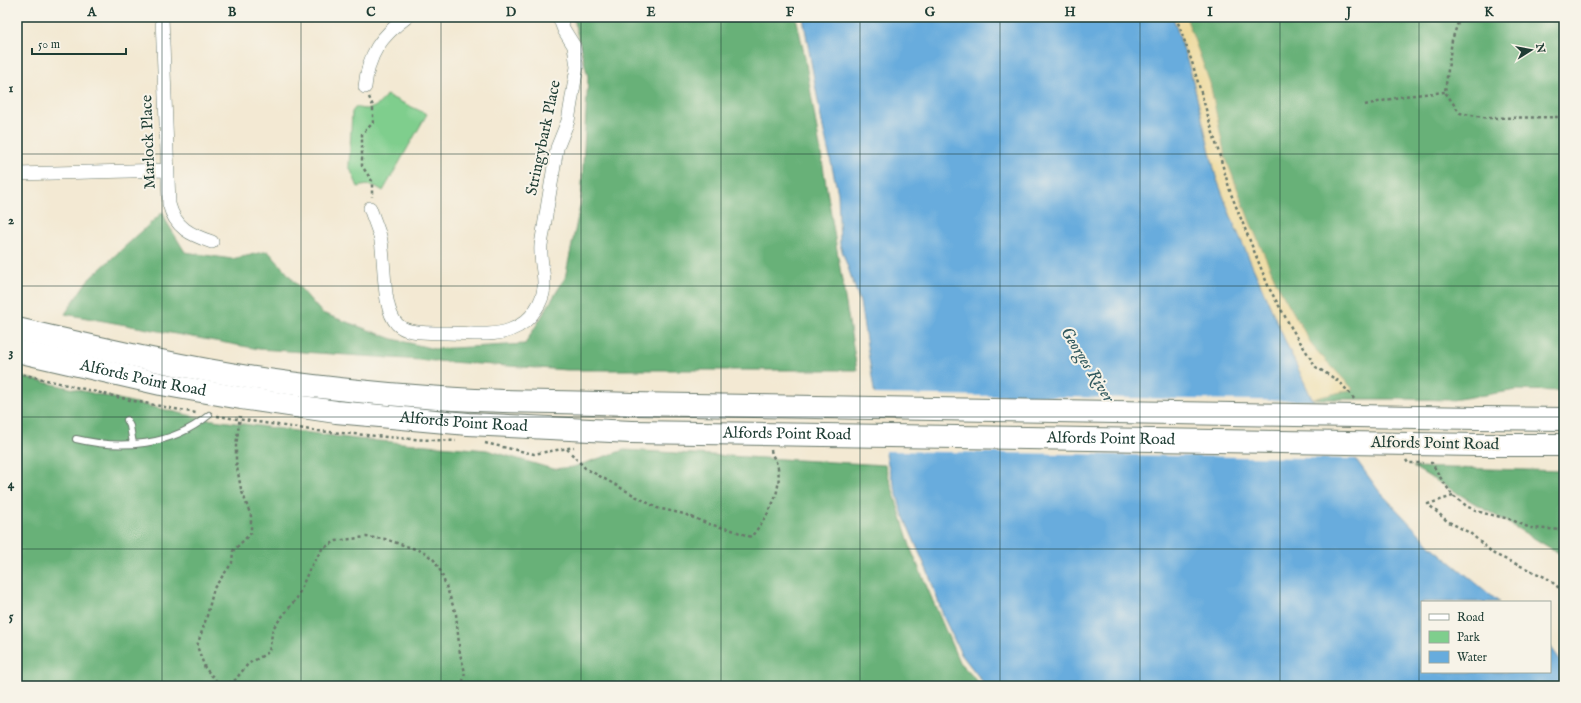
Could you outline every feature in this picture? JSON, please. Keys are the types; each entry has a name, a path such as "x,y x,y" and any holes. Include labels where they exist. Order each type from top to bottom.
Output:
{"highway":[{"name":"Alfords Point Road","path":"17,329 158,361 245,377 427,397 630,432 1478,446 1564,445"},
{"name":"Alfords Point Road","path":"17,351 161,384 317,409 431,421 566,422 631,404 1564,419"}],"street":[{"name":"Marlock Place","path":"162,17 169,204 174,219 179,226 187,232 212,242"},
{"path":"365,87 370,61 379,43 391,30 407,17"},
{"name":"Stringybark Place","path":"370,208 380,236 384,260 387,303 393,318 403,329 418,332 495,334 512,329 531,316 539,304 544,290 544,275 540,259 542,239 557,148 568,121 576,67 574,46 564,30 559,17"},
{"path":"17,174 167,170"}],"lane":[{"path":"76,439 102,444 133,444 162,439 190,428 201,422 209,415"},
{"path":"127,420 130,426 133,444"}],"path":[{"path":"1176,17 1192,62 1231,194 1269,288 1292,330 1316,367 1340,382 1359,405"},
{"path":"1460,17 1452,40 1445,92 1460,113 1489,118 1564,116"},
{"path":"365,87 373,106 373,123 362,134 362,166 372,181 373,193 370,208"},
{"path":"1365,105 1404,96 1445,92"},
{"path":"240,416 236,446 236,462 240,489 251,516 251,533 234,551 232,563 214,588 197,646 205,668 222,686 234,680 248,664 269,652 273,628 297,598 310,568 322,549 336,541 366,537 385,539 403,544 424,552 434,560 456,614 460,654 465,672 462,686"},
{"path":"482,443 534,454 566,422"},
{"path":"566,422 581,446"},
{"path":"566,422 585,468 657,508 684,514 751,537 769,513 777,489 778,469 771,449"},
{"path":"1403,457 1408,463 1432,463 1453,496 1468,507 1483,513 1510,519 1530,528 1564,530"},
{"path":"1453,496 1428,504 1447,521 1470,533 1494,554 1547,578 1564,592"}],"green space":[{"path":"573,17 796,17 805,58 857,370 567,370 259,349 65,314 87,281 163,212 166,221 185,252 232,259 268,251 322,313 393,339 434,349 525,344 565,278 581,202 588,77"},
{"path":"1173,17 1564,17 1564,391 1517,390 1452,400 1312,399"},
{"path":"386,95 427,114 383,191 377,187 371,186 358,187 349,166 352,112 356,107 369,109 377,105"},
{"path":"17,376 206,419 356,439 487,450 553,469 573,467 624,450 885,465 912,552 959,662 982,686 17,686"},
{"path":"1413,467 1564,471 1564,556"}],"sand":[{"path":"1173,17 1186,17 1210,83 1225,156 1250,222 1277,284 1313,347 1353,389 1312,399 1233,222 1216,177 1191,73"}],"water":[{"name":"Georges River","path":"803,17 1173,17 1191,73 1216,177 1233,222 1312,399 1379,491 1431,546 1498,601 1421,601 1421,673 1551,673 1551,647 1564,665 1564,686 986,686 961,654 944,618 929,575 903,515 888,464 877,409 860,302 840,245 838,193 822,123"}],"pier":[{"path":"873,394 1316,401 1358,459 884,451"}]}
